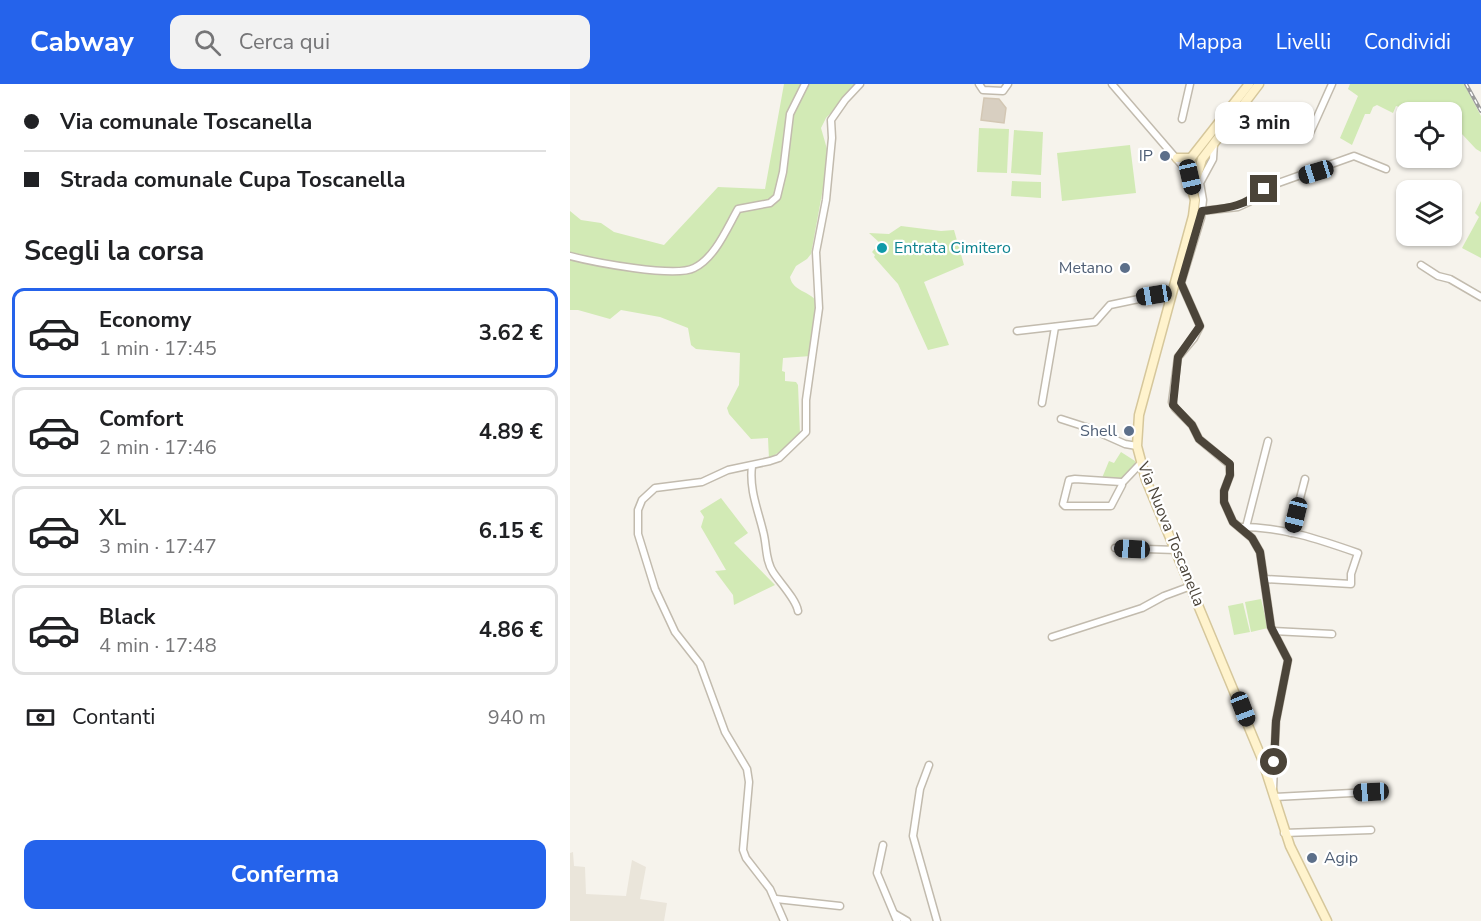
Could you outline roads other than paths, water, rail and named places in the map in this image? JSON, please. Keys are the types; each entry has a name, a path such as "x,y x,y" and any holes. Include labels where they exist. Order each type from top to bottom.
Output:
{"main road":[{"path":"1197,160 1249,84"},
{"path":"1187,171 1214,142 1259,84"},
{"path":"1177,158 1197,160"},
{"name":"Via Nuova Toscanella","path":"1197,160 1193,216 1140,405 1137,446 1140,464 1236,692 1274,793 1284,833 1327,921"},
{"name":"Via Nuova Toscanella","path":"1187,171 1194,192"}],"street":[{"path":"570,256 625,268 693,270 715,249 738,209 770,203 777,197 783,172 790,114 805,84"},
{"path":"784,921 776,899 746,858 743,850 749,782 747,769 725,732 700,664 675,632 661,604 638,534 638,510 642,500 651,491 668,485 702,482 728,470 779,458 800,439 807,428 806,400 819,308 816,252 826,200 832,138 831,120 845,99 860,84"},
{"path":"979,84 983,90 996,92 1005,89 1008,84"},
{"path":"1112,84 1187,171"},
{"path":"1182,119 1190,84"},
{"path":"1286,130 1310,133 1332,84"},
{"path":"1214,142 1215,152 1202,176 1199,188 1203,200 1202,211 1181,283 1200,326 1178,357 1172,402 1174,408 1192,425 1199,439 1230,464 1224,502 1233,522 1243,527 1315,537 1358,553 1351,574 1351,584 1264,579"},
{"path":"1202,211 1238,207 1270,186 1354,156 1386,169"},
{"path":"1197,160 1209,165"},
{"path":"1420,265 1481,297"},
{"path":"1017,331 1095,322 1110,304 1172,292"},
{"path":"1042,403 1055,327"},
{"path":"1061,419 1089,428 1125,444 1137,446"},
{"path":"1243,527 1268,441"},
{"path":"1122,483 1069,480 1063,506 1111,506 1122,483 1140,464"},
{"path":"752,466 752,489 764,532 768,561 774,575 795,602 798,611"},
{"path":"1291,533 1305,479"},
{"path":"1243,527 1260,552 1273,631 1288,660 1276,721 1274,793 1371,792"},
{"path":"1115,548 1176,550"},
{"path":"1052,638 1142,608 1164,596 1191,586"},
{"path":"1273,631 1332,634"},
{"path":"929,765 920,789 913,836 937,921"},
{"path":"1284,833 1371,830"},
{"path":"883,845 877,873 895,918 907,921"},
{"path":"776,899 840,906"}],"railway":[{"path":"1466,84 1481,111"}],"place":[{"name":"IP","path":"1165,156"},
{"name":"Entrata Cimitero","path":"882,248"},
{"name":"Metano","path":"1125,268"},
{"name":"Shell","path":"1129,431"},
{"name":"Agip","path":"1312,858"}]}
